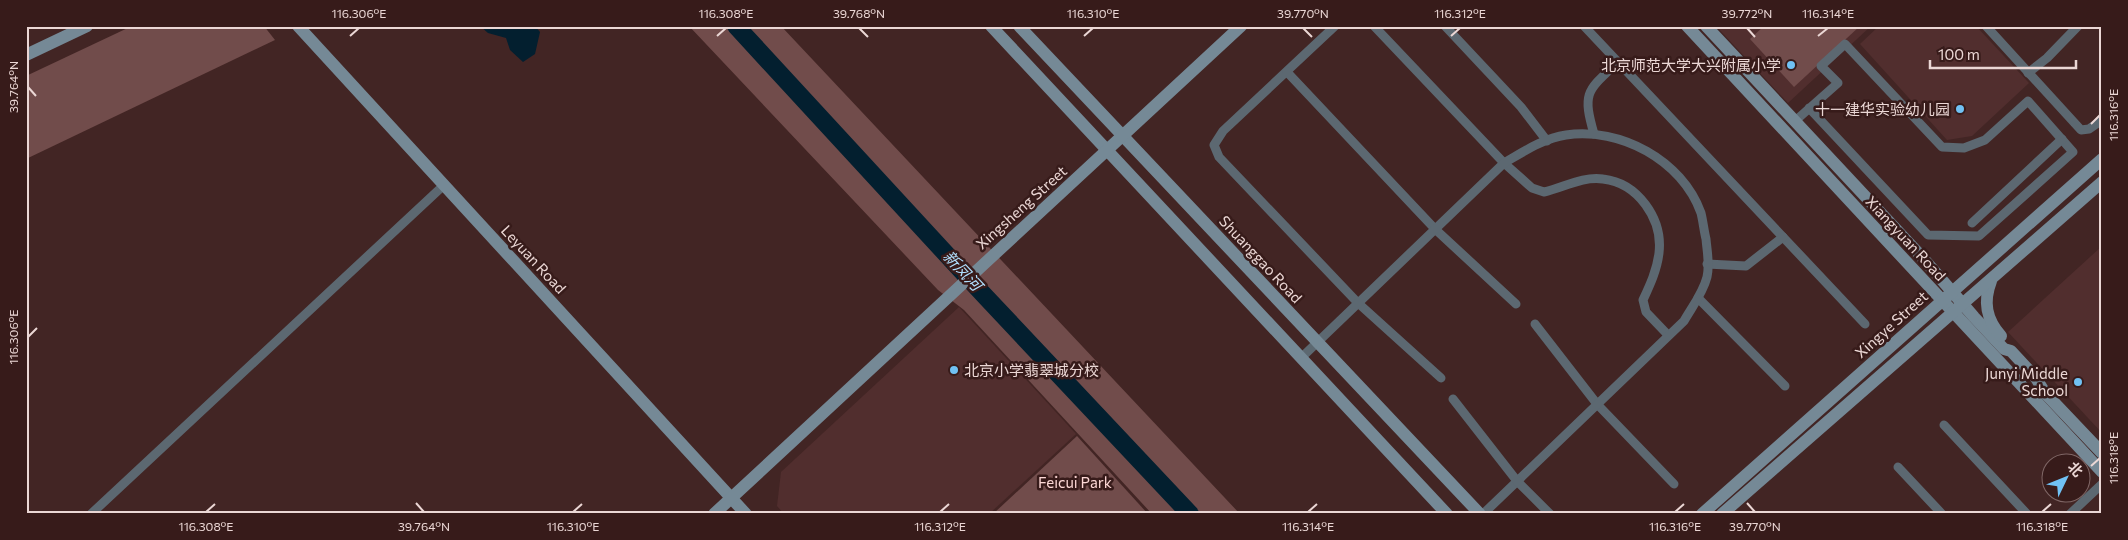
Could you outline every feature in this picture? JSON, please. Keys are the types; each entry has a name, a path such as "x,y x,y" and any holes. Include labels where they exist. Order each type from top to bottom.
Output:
{"street":[{"path":"26,55 87,26"},
{"name":"Leyuan Road","path":"298,26 746,514"},
{"path":"991,26 1447,514"},
{"name":"Shuanggao Road","path":"1019,26 1481,514"},
{"name":"Xingsheng Street","path":"714,514 1241,26"},
{"path":"1336,26 1223,131 1214,145 1219,157 1358,303 1441,378"},
{"path":"1374,26 1504,163 1532,188 1544,192 1572,182 1603,179 1627,188 1646,203 1658,229 1659,252 1654,276 1643,300 1646,312 1668,335"},
{"path":"1445,26 1521,107 1547,141"},
{"path":"1584,26 1865,324"},
{"name":"Xiangyuan Road","path":"1686,26 1942,300 1958,309 2004,349 2012,351 2036,378 2045,393 2102,453"},
{"name":"Xiangyuan Road","path":"1706,26 1952,291 1958,309 2102,472"},
{"path":"1986,26 2081,130 2089,129 2102,120"},
{"path":"2028,73 2047,58 2078,26"},
{"path":"1795,121 1838,83 1821,66 1845,44 1942,147 1964,148 1985,140 2028,102 2072,152 1979,236 1928,235 1810,108"},
{"path":"1594,134 1586,108 1589,93 1618,62"},
{"path":"1287,72 1435,229 1516,304"},
{"path":"1301,358 1504,163 1547,141 1566,135 1594,134 1626,141 1649,152 1674,171 1690,192 1700,213 1708,254 1707,277 1698,298 1684,320 1481,514"},
{"path":"1972,223 2062,140"},
{"name":"Xingye Street","path":"1702,514 2102,159"},
{"path":"1722,514 2102,182"},
{"path":"90,514 444,185"},
{"path":"1707,264 1746,266 1783,237"},
{"path":"1992,279 1987,292 1987,312 1994,328 2009,344 2012,351"},
{"path":"1698,298 1785,386"},
{"path":"1535,324 1597,404 1674,484"},
{"path":"1454,399 1516,481 1550,514"},
{"path":"1944,425 2027,514"},
{"path":"1898,467 1942,514"},
{"path":"2070,514 2102,484"}],"shaded area":[{"name":"北京师范大学大兴附属小学","path":"1716,26 1871,26 1788,103"},
{"name":"十一建华实验幼儿园","path":"1879,26 1976,26 2029,83 1972,136 1947,140 1860,44"},
{"name":"Junyi Middle School","path":"2102,246 2102,433 2008,332"},
{"name":"北京小学翡翠城分校","path":"959,307 1076,434 989,514 784,514 777,506 781,472"}],"green space":[{"path":"132,26 264,26 275,40 26,159 26,76"},
{"path":"689,26 781,26 1240,514 1152,514 964,310 938,290"},
{"path":"1764,26 1860,26 1794,87 1750,39"},
{"name":"Feicui Park","path":"1077,436 1148,514 993,514"}],"water":[{"path":"480,26 535,26 540,32 535,54 523,62 510,50 506,38 488,33"}],"waterway":[{"name":"新凤河","path":"736,26 983,294 1190,514"}],"place":[{"name":"北京师范大学大兴附属小学","path":"1791,65"},
{"name":"十一建华实验幼儿园","path":"1960,109"},
{"name":"北京小学翡翠城分校","path":"954,370"},
{"name":"Junyi Middle School","path":"2078,382"}]}
